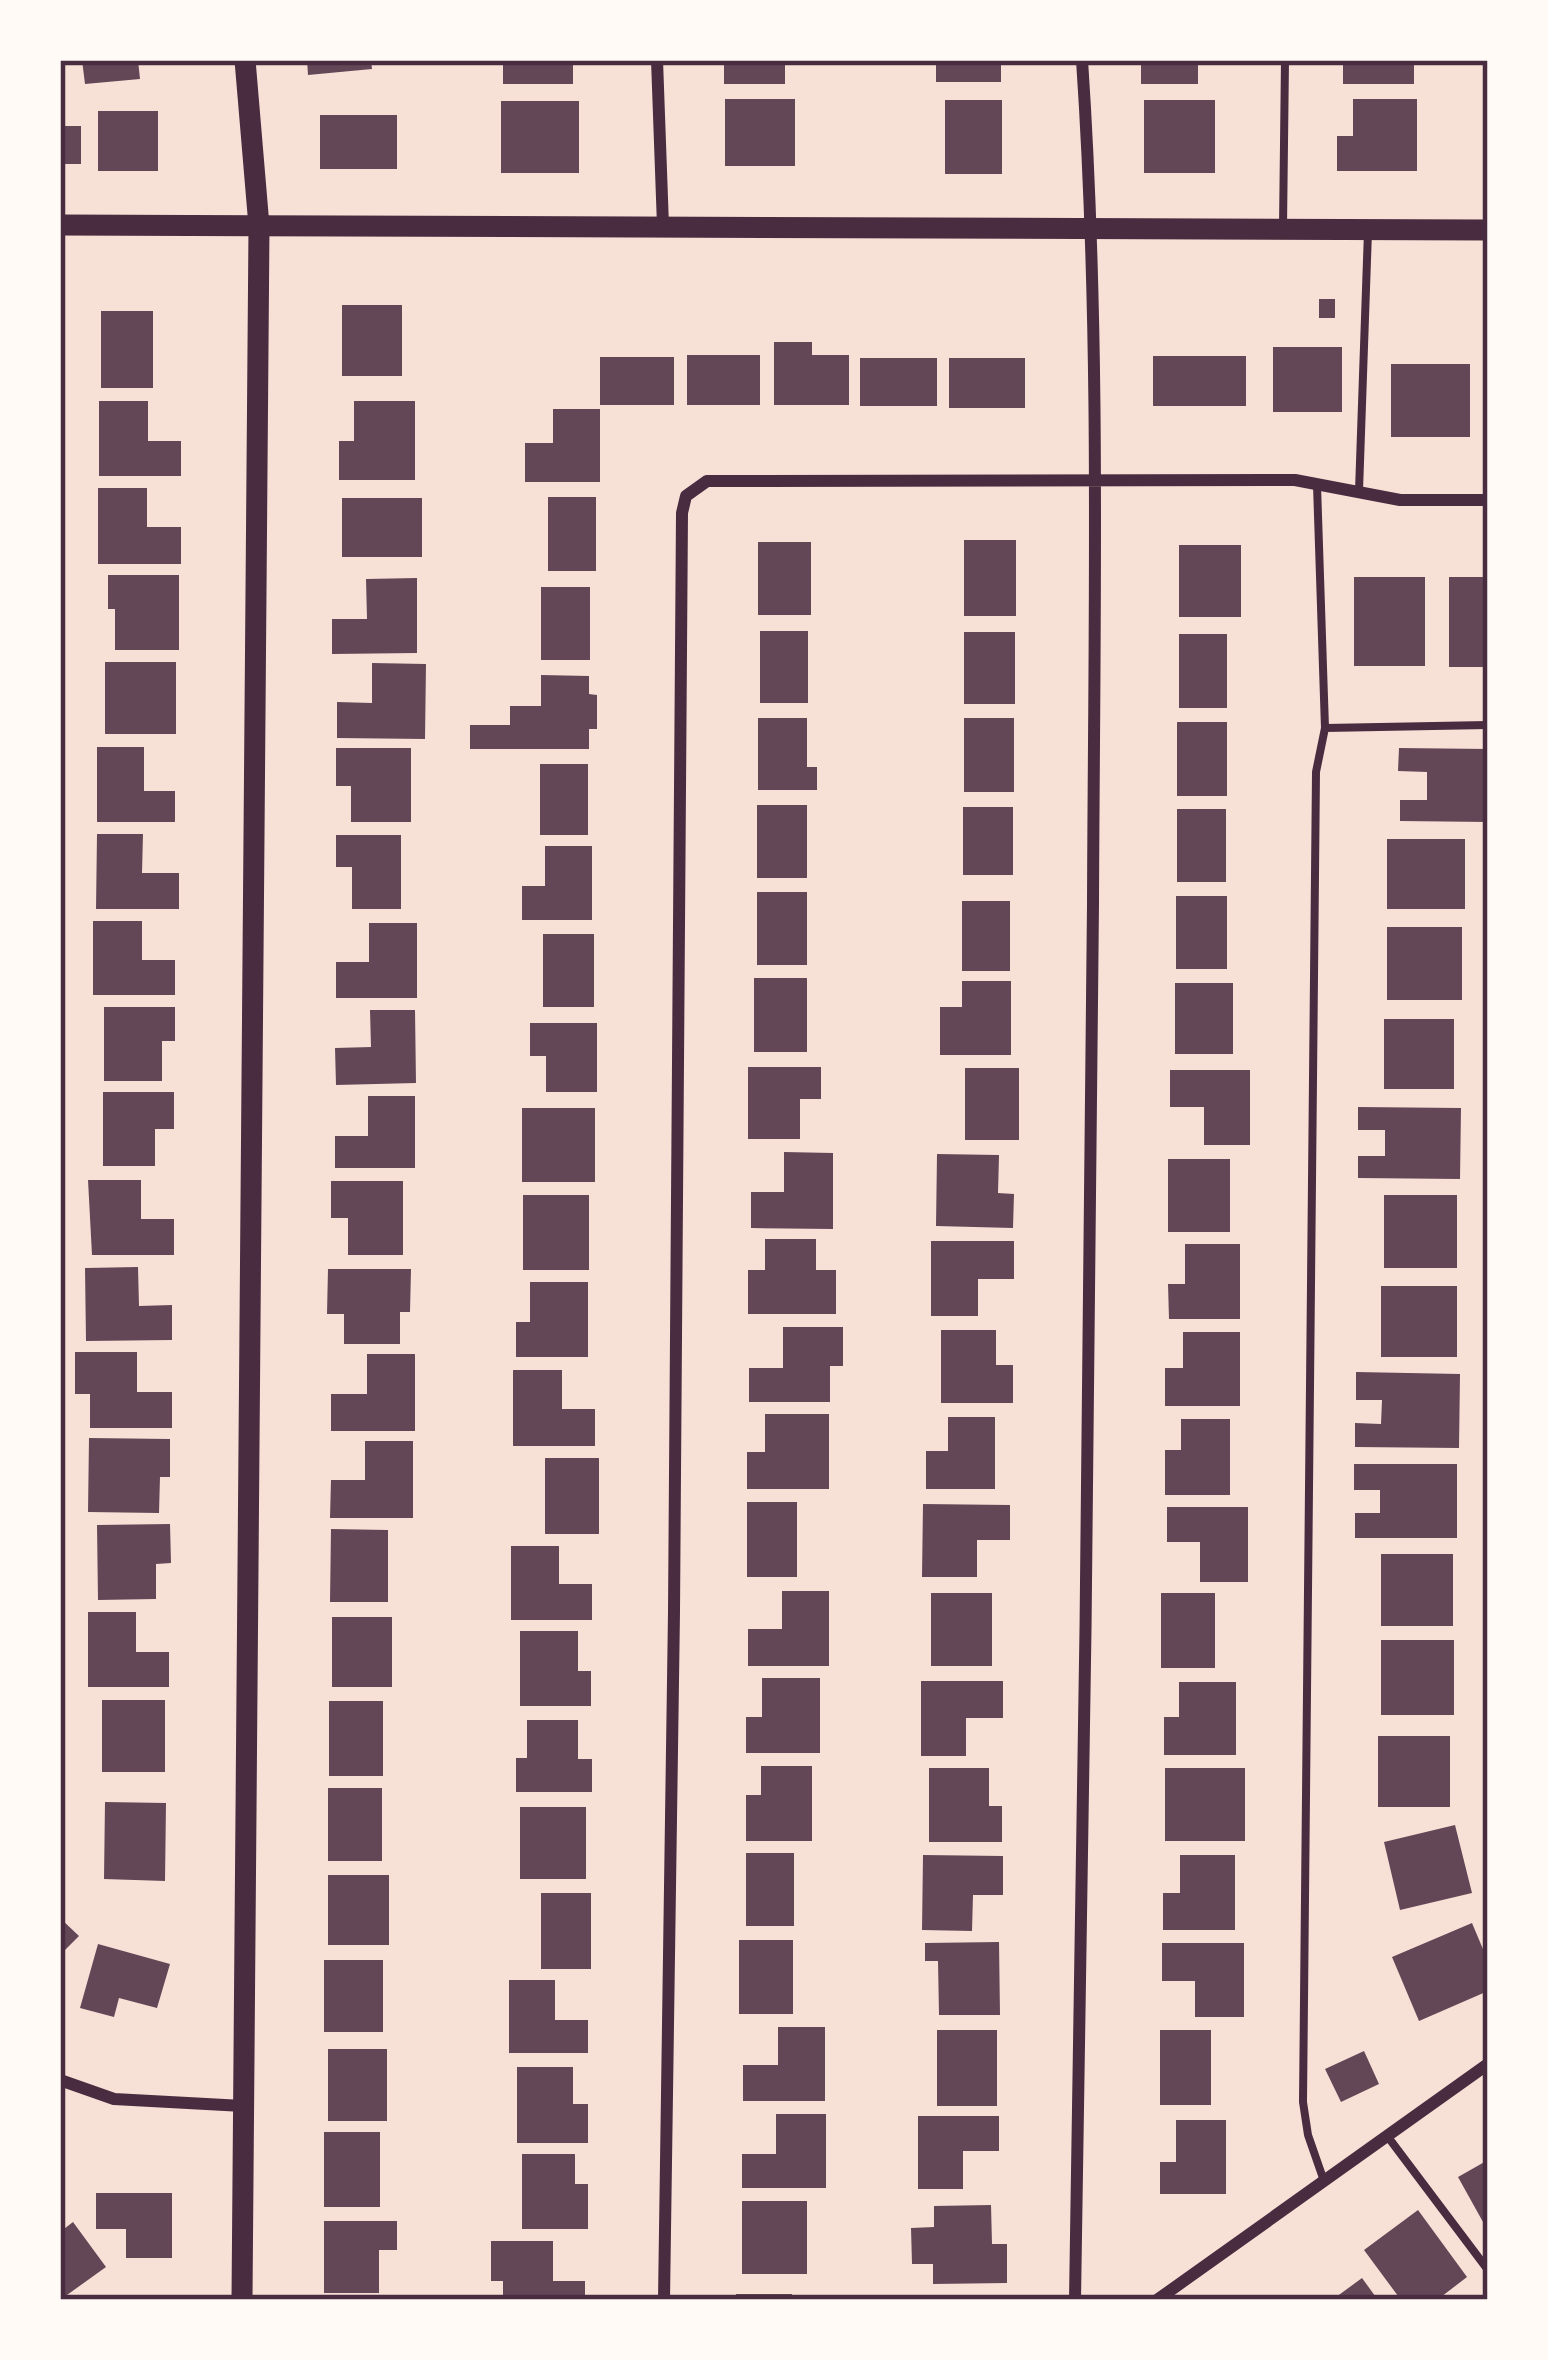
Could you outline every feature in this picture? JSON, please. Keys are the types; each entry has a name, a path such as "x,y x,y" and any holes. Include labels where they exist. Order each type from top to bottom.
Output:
{"street":[{"path":"242,2300 259,226 245,60"},
{"path":"657,60 663,226"},
{"path":"1075,2300 1090,1349 1095,478 1093,226 1082,60"},
{"path":"60,225 1488,230"},
{"path":"664,2300 682,513 686,496 707,481 1095,478 1295,480 1400,500 1488,500"},
{"path":"1157,2300 1488,2064"},
{"path":"60,2080 114,2098 243,2106"}],"lane":[{"path":"1283,228 1286,60"},
{"path":"1359,492 1368,229"},
{"path":"1317,484 1325,728 1316,772 1303,2102 1307,2135 1325,2182"},
{"path":"1325,728 1488,725"},
{"path":"1388,2137 1488,2270"}],"building":[{"path":"82,60 138,60 140,79 85,84"},
{"path":"307,60 371,60 372,69 308,75"},
{"path":"503,60 573,60 573,84 503,84"},
{"path":"724,60 785,60 785,84 724,84"},
{"path":"936,60 1001,60 1001,82 936,82"},
{"path":"1141,60 1198,60 1198,84 1141,84"},
{"path":"1343,60 1414,60 1414,84 1343,84"},
{"path":"725,99 795,99 795,166 725,166"},
{"path":"1353,99 1417,99 1417,171 1337,171 1337,136 1353,136"},
{"path":"945,100 1002,100 1002,174 945,174"},
{"path":"1144,100 1215,100 1215,173 1144,173"},
{"path":"501,101 579,101 579,173 501,173"},
{"path":"98,111 158,111 158,171 98,171"},
{"path":"320,115 397,115 397,169 320,169"},
{"path":"60,126 81,126 81,164 60,164"},
{"path":"1319,299 1335,299 1335,318 1319,318"},
{"path":"342,305 402,305 402,376 342,376"},
{"path":"101,311 153,311 153,388 101,388"},
{"path":"774,342 812,342 812,355 849,355 849,405 774,405"},
{"path":"1273,347 1342,347 1342,412 1273,412"},
{"path":"687,355 760,355 760,405 687,405"},
{"path":"1153,356 1246,356 1246,406 1153,406"},
{"path":"600,357 674,357 674,405 600,405"},
{"path":"860,358 937,358 937,406 860,406"},
{"path":"949,358 1025,358 1025,408 949,408"},
{"path":"1483,359 1488,359 1488,431 1483,431"},
{"path":"1391,364 1470,364 1470,437 1391,437"},
{"path":"99,401 148,401 148,441 181,441 181,476 99,476"},
{"path":"354,401 415,401 415,480 339,480 339,441 354,441"},
{"path":"553,409 600,409 600,482 525,482 525,443 553,443"},
{"path":"98,488 147,488 147,527 181,527 181,564 98,564"},
{"path":"548,497 596,497 596,571 548,571"},
{"path":"342,498 422,498 422,557 342,557"},
{"path":"964,540 1016,540 1016,616 964,616"},
{"path":"758,542 811,542 811,615 758,615"},
{"path":"1179,545 1241,545 1241,617 1179,617"},
{"path":"108,575 179,575 179,650 115,650 115,609 108,609"},
{"path":"1354,577 1425,577 1425,666 1354,666"},
{"path":"1449,577 1488,577 1488,667 1449,667"},
{"path":"417,578 417,653 332,654 332,619 367,619 366,579"},
{"path":"541,587 590,587 590,660 541,660"},
{"path":"760,631 808,631 808,703 760,703"},
{"path":"964,632 1015,632 1015,704 964,704"},
{"path":"1179,634 1227,634 1227,708 1179,708"},
{"path":"105,662 176,662 176,734 105,734"},
{"path":"372,663 426,664 425,739 337,738 337,702 372,703"},
{"path":"541,675 589,676 589,694 597,695 597,729 589,729 589,749 470,749 470,725 510,725 510,706 541,706"},
{"path":"758,718 807,718 807,767 817,767 817,790 758,790"},
{"path":"964,718 1014,718 1014,792 964,792"},
{"path":"1177,722 1227,722 1227,796 1177,796"},
{"path":"97,747 144,747 144,791 175,791 175,822 97,822"},
{"path":"336,748 411,748 411,822 351,822 351,786 336,786"},
{"path":"1399,748 1488,749 1488,822 1400,821 1400,800 1427,800 1427,772 1398,771"},
{"path":"540,764 588,764 588,835 540,835"},
{"path":"757,805 807,805 807,878 757,878"},
{"path":"963,807 1013,807 1013,875 963,875"},
{"path":"1177,809 1226,809 1226,882 1177,882"},
{"path":"97,834 143,834 142,873 179,873 179,909 96,909"},
{"path":"336,835 401,835 401,909 352,909 352,867 336,867"},
{"path":"1387,839 1465,839 1465,909 1387,909"},
{"path":"545,846 592,846 592,920 522,920 522,886 545,886"},
{"path":"757,892 807,892 807,965 757,965"},
{"path":"1176,896 1227,896 1227,969 1176,969"},
{"path":"962,901 1010,901 1010,971 962,971"},
{"path":"93,921 142,921 142,960 175,960 175,995 93,995"},
{"path":"369,923 417,923 417,998 336,998 336,962 369,962"},
{"path":"1387,927 1462,927 1462,1000 1387,1000"},
{"path":"543,934 594,934 594,1007 543,1007"},
{"path":"754,978 807,978 807,1052 754,1052"},
{"path":"962,981 1011,981 1011,1055 940,1055 940,1007 962,1007"},
{"path":"1175,983 1233,983 1233,1054 1175,1054"},
{"path":"104,1007 175,1007 175,1041 162,1041 162,1081 104,1081"},
{"path":"370,1010 415,1010 416,1083 336,1085 335,1048 371,1047"},
{"path":"1384,1019 1454,1019 1454,1089 1384,1089"},
{"path":"530,1023 597,1023 597,1092 546,1092 546,1056 530,1056"},
{"path":"748,1067 821,1067 821,1099 800,1099 800,1139 748,1139"},
{"path":"965,1068 1019,1068 1019,1140 965,1140"},
{"path":"1170,1070 1250,1070 1250,1145 1204,1145 1204,1107 1170,1107"},
{"path":"103,1092 174,1092 174,1129 155,1129 155,1166 103,1166"},
{"path":"368,1096 415,1096 415,1168 335,1168 335,1136 368,1136"},
{"path":"1358,1107 1461,1108 1460,1179 1358,1178 1358,1156 1385,1156 1385,1130 1358,1130"},
{"path":"522,1108 595,1108 595,1182 522,1182"},
{"path":"784,1152 833,1153 833,1229 751,1228 751,1192 784,1192"},
{"path":"937,1154 999,1155 998,1193 1014,1194 1013,1228 936,1226"},
{"path":"1168,1159 1230,1159 1230,1232 1168,1232"},
{"path":"88,1180 141,1180 141,1219 174,1219 174,1255 92,1255"},
{"path":"331,1181 403,1181 403,1255 348,1255 348,1218 331,1218"},
{"path":"523,1195 589,1195 589,1270 523,1270"},
{"path":"1384,1195 1457,1195 1457,1268 1384,1268"},
{"path":"765,1239 816,1239 816,1270 836,1270 836,1314 748,1314 748,1270 765,1270"},
{"path":"931,1241 1014,1241 1014,1279 978,1279 978,1316 931,1316"},
{"path":"1185,1244 1240,1244 1240,1319 1169,1319 1168,1284 1185,1284"},
{"path":"138,1267 139,1306 172,1305 172,1340 86,1341 85,1268"},
{"path":"328,1269 411,1269 410,1312 400,1312 400,1344 344,1344 344,1314 327,1314"},
{"path":"530,1282 588,1282 588,1357 516,1357 516,1322 530,1322"},
{"path":"1381,1286 1457,1286 1457,1357 1381,1357"},
{"path":"783,1327 843,1327 843,1366 830,1366 830,1402 749,1402 749,1368 783,1368"},
{"path":"941,1330 996,1330 996,1365 1013,1365 1013,1403 941,1403"},
{"path":"1183,1332 1240,1332 1240,1406 1165,1406 1165,1368 1183,1368"},
{"path":"75,1352 137,1352 137,1392 172,1392 172,1428 90,1428 90,1394 75,1394"},
{"path":"367,1354 415,1354 415,1431 331,1431 331,1394 367,1394"},
{"path":"513,1370 562,1370 562,1409 595,1409 595,1446 513,1446"},
{"path":"1356,1372 1460,1374 1459,1448 1355,1447 1355,1423 1381,1424 1382,1400 1356,1400"},
{"path":"765,1414 829,1414 829,1489 747,1489 747,1452 765,1452"},
{"path":"948,1417 995,1417 995,1489 926,1489 926,1451 948,1451"},
{"path":"1181,1419 1230,1419 1230,1495 1165,1495 1165,1450 1181,1450"},
{"path":"89,1438 170,1439 170,1477 160,1477 159,1513 88,1512"},
{"path":"365,1441 413,1441 413,1518 330,1518 331,1480 365,1480"},
{"path":"545,1458 599,1458 599,1534 545,1534"},
{"path":"1354,1464 1457,1464 1457,1538 1355,1538 1355,1513 1380,1513 1380,1490 1354,1490"},
{"path":"747,1502 797,1502 797,1577 747,1577"},
{"path":"923,1504 1010,1505 1010,1540 977,1540 977,1577 922,1577"},
{"path":"1167,1507 1248,1507 1248,1582 1200,1582 1200,1542 1167,1542"},
{"path":"170,1524 171,1563 156,1564 156,1599 98,1600 97,1525"},
{"path":"331,1529 388,1530 388,1602 330,1602"},
{"path":"511,1546 559,1546 559,1584 592,1584 592,1620 511,1620"},
{"path":"1381,1554 1453,1554 1453,1626 1381,1626"},
{"path":"782,1591 829,1591 829,1666 748,1666 748,1629 782,1629"},
{"path":"931,1593 992,1593 992,1666 931,1666"},
{"path":"1161,1593 1215,1593 1215,1668 1161,1668"},
{"path":"88,1612 136,1612 136,1652 169,1652 169,1687 88,1687"},
{"path":"332,1617 392,1617 392,1687 332,1687"},
{"path":"520,1631 578,1631 578,1671 591,1671 591,1706 520,1706"},
{"path":"1381,1640 1454,1640 1454,1715 1381,1715"},
{"path":"762,1678 820,1678 820,1753 746,1753 746,1717 762,1717"},
{"path":"921,1681 1003,1681 1003,1718 966,1718 966,1756 921,1756"},
{"path":"1179,1682 1236,1682 1236,1755 1164,1755 1164,1717 1179,1717"},
{"path":"102,1700 165,1700 165,1772 102,1772"},
{"path":"329,1701 383,1701 383,1776 329,1776"},
{"path":"527,1720 578,1720 578,1759 592,1759 592,1792 516,1792 516,1758 527,1758"},
{"path":"1378,1736 1450,1736 1450,1807 1378,1807"},
{"path":"761,1766 812,1766 812,1841 746,1841 746,1795 761,1795"},
{"path":"929,1768 989,1768 989,1806 1002,1806 1002,1842 929,1842"},
{"path":"1165,1768 1245,1768 1245,1841 1165,1841"},
{"path":"328,1788 382,1788 382,1861 328,1861"},
{"path":"105,1802 166,1803 165,1881 104,1879"},
{"path":"520,1807 586,1807 586,1879 520,1879"},
{"path":"1455,1825 1472,1893 1400,1910 1384,1842"},
{"path":"746,1853 794,1853 794,1926 746,1926"},
{"path":"923,1855 1003,1856 1003,1895 973,1895 972,1931 922,1930"},
{"path":"1180,1855 1235,1855 1235,1930 1163,1930 1163,1893 1180,1893"},
{"path":"328,1875 389,1875 389,1945 328,1945"},
{"path":"541,1893 591,1893 591,1969 541,1969"},
{"path":"60,1918 79,1936 60,1955"},
{"path":"1472,1923 1488,1961 1488,1991 1419,2021 1392,1957"},
{"path":"739,1940 793,1940 793,2014 739,2014"},
{"path":"999,1942 1000,2015 939,2015 938,1961 925,1961 925,1943"},
{"path":"1162,1943 1244,1943 1244,2017 1195,2017 1195,1981 1162,1981"},
{"path":"98,1944 170,1964 157,2008 119,1998 114,2017 80,2008"},
{"path":"324,1960 383,1960 383,2032 324,2032"},
{"path":"509,1980 555,1980 555,2020 588,2020 588,2053 509,2053"},
{"path":"778,2027 825,2027 825,2101 743,2101 743,2065 778,2065"},
{"path":"937,2030 997,2030 997,2106 937,2106"},
{"path":"1160,2030 1211,2030 1211,2105 1160,2105"},
{"path":"328,2049 387,2049 387,2121 328,2121"},
{"path":"1364,2051 1379,2084 1341,2102 1325,2069"},
{"path":"517,2067 573,2067 573,2104 588,2104 588,2143 517,2143"},
{"path":"776,2114 826,2114 826,2188 742,2188 742,2154 776,2154"},
{"path":"918,2116 999,2116 999,2151 963,2151 963,2189 918,2189"},
{"path":"1176,2120 1226,2120 1226,2194 1160,2194 1160,2162 1176,2162"},
{"path":"324,2132 380,2132 380,2207 324,2207"},
{"path":"522,2154 575,2154 575,2184 588,2184 588,2229 522,2229"},
{"path":"1488,2160 1488,2231 1458,2177"},
{"path":"96,2193 172,2193 172,2258 126,2258 126,2229 96,2229"},
{"path":"742,2201 807,2201 807,2274 742,2274"},
{"path":"991,2205 992,2244 1007,2244 1007,2283 933,2284 933,2264 912,2264 911,2228 934,2227 934,2206"},
{"path":"1418,2210 1467,2277 1437,2300 1401,2300 1364,2250"},
{"path":"324,2221 397,2221 397,2250 379,2250 379,2293 324,2293"},
{"path":"73,2222 106,2267 60,2300 60,2232"},
{"path":"491,2241 553,2241 553,2281 585,2281 585,2300 503,2300 503,2281 491,2281"},
{"path":"1362,2278 1378,2300 1332,2300"},
{"path":"736,2294 792,2294 792,2300 736,2300"}]}
